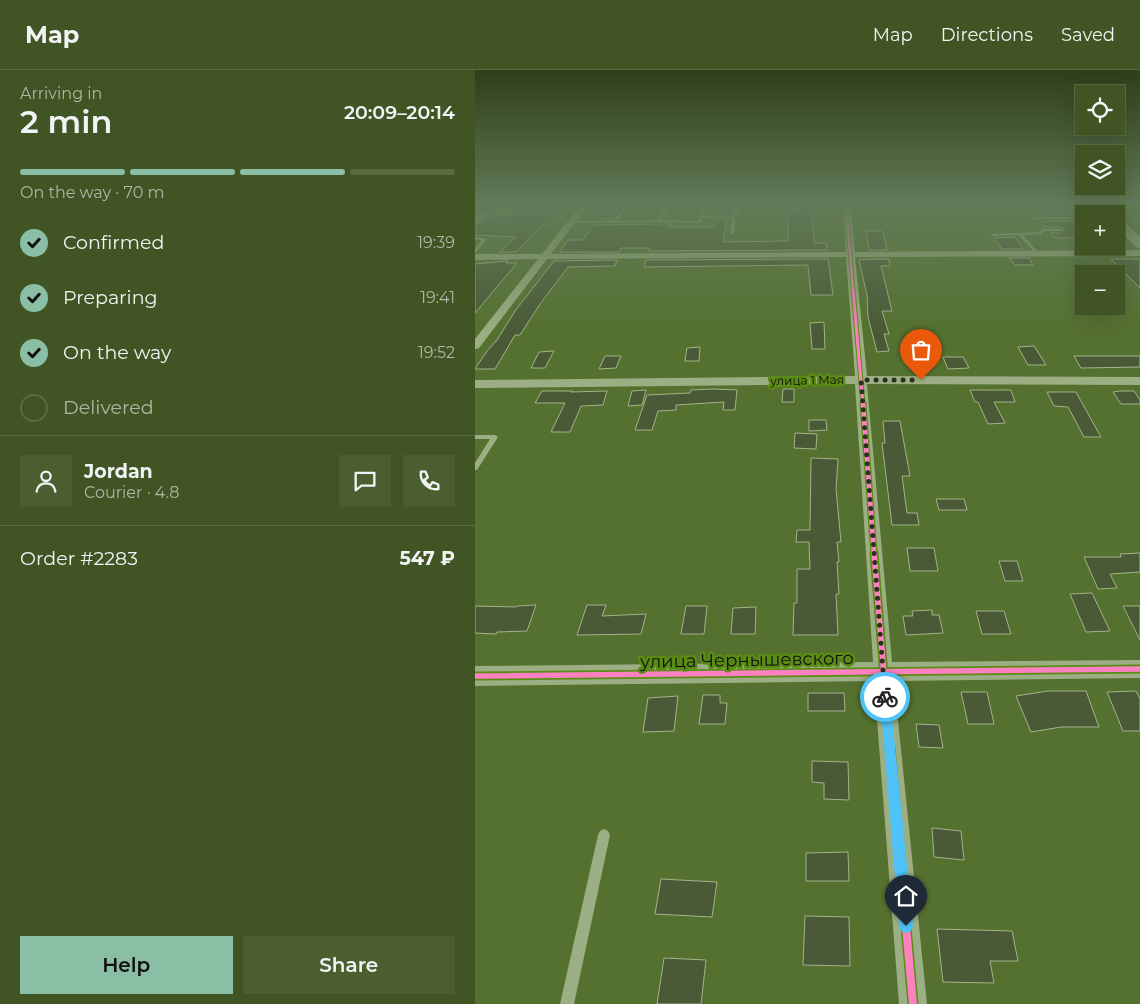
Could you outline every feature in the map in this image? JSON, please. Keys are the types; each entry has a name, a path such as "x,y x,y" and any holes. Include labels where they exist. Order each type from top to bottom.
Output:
{"street":[{"path":"476,344 550,247"},
{"path":"849,247 883,672 913,1004"},
{"path":"475,257 850,256 1140,252"},
{"name":"улица 1 Мая","path":"475,384 861,380 1140,381"},
{"name":"улица Чернышевского","path":"475,676 1140,669"}],"lane":[{"path":"1031,247 1037,254"},
{"path":"475,437 495,437 476,464"},
{"path":"567,1004 604,835"}],"building":[{"path":"506,247 521,247 516,252 500,252"},
{"path":"564,247 827,247 827,250 649,251 650,248 621,248 620,252 560,252"},
{"path":"868,247 886,247 887,250 869,250"},
{"path":"1000,247 1021,247 1023,249 1002,249"},
{"path":"1009,258 1029,258 1033,265 1015,265"},
{"path":"828,259 833,295 811,295 808,265 644,267 646,260"},
{"path":"889,259 890,266 881,266 892,311 882,311 889,334 884,334 889,351 877,352 868,317 867,295 859,260"},
{"path":"1111,259 1140,259 1140,288 1125,273 1125,265 1117,265"},
{"path":"617,260 615,266 568,267 540,304 520,335 515,335 495,369 475,369 497,340 515,311 554,261"},
{"path":"507,261 506,263 517,263 475,313 475,264"},
{"path":"824,322 825,349 812,349 810,323"},
{"path":"1034,346 1046,365 1028,365 1018,347"},
{"path":"700,347 699,361 685,361 687,348"},
{"path":"554,351 545,368 531,368 539,352"},
{"path":"605,356 621,356 616,368 599,369"},
{"path":"1074,356 1140,356 1140,367 1081,368"},
{"path":"943,357 963,357 969,368 948,369"},
{"path":"783,389 794,389 794,402 782,402"},
{"path":"646,390 642,405 628,406 632,391"},
{"path":"691,390 737,390 735,410 723,410 724,402 676,405 676,410 658,411 652,430 635,430 647,395 690,393"},
{"path":"970,390 1011,390 1015,402 994,402 1005,423 988,424"},
{"path":"542,391 607,391 603,405 581,406 570,432 551,432 565,403 535,403"},
{"path":"1134,391 1140,400 1140,404 1121,404 1113,392"},
{"path":"1047,392 1076,392 1101,437 1084,437 1068,407 1054,406"},
{"path":"809,420 826,420 827,430 809,431"},
{"path":"883,421 900,421 910,476 902,476 907,513 917,513 919,525 892,525 882,443 885,443"},
{"path":"795,433 817,434 816,449 794,448"},
{"path":"811,458 838,459 836,489 841,542 837,542 839,562 837,562 839,594 836,594 838,635 793,635 794,603 797,603 797,569 810,569 809,542 796,542 797,530 810,530"},
{"path":"936,499 964,499 967,510 939,510"},
{"path":"907,548 934,548 938,571 910,571"},
{"path":"1140,553 1140,572 1110,574 1117,588 1098,589 1084,557 1121,557 1120,554"},
{"path":"999,561 1017,561 1023,581 1005,581"},
{"path":"1092,593 1110,631 1086,632 1070,594"},
{"path":"536,605 527,631 497,632 496,634 475,633 475,606 516,607"},
{"path":"587,605 606,605 602,616 646,614 641,634 577,635"},
{"path":"686,606 707,606 704,634 681,634"},
{"path":"1123,606 1140,606 1140,640"},
{"path":"756,607 755,634 731,634 733,608"},
{"path":"932,610 932,615 939,615 943,633 906,635 903,616 913,616 912,611"},
{"path":"976,611 1004,611 1011,634 982,634"},
{"path":"1048,691 1086,691 1099,727 1061,727 1031,732 1016,696"},
{"path":"1136,691 1140,699 1140,731 1123,731 1107,692"},
{"path":"961,692 987,692 994,724 968,724"},
{"path":"808,693 844,693 845,711 808,711"},
{"path":"703,695 720,695 720,703 727,703 725,724 699,724"},
{"path":"678,696 674,731 643,732 648,698"},
{"path":"916,724 939,725 943,748 919,747"},
{"path":"812,761 848,762 849,800 824,799 824,783 812,782"},
{"path":"932,828 961,831 964,860 934,857"},
{"path":"848,852 849,881 806,881 806,853"},
{"path":"661,879 717,882 712,917 655,914"},
{"path":"805,916 849,917 850,966 803,965"},
{"path":"937,929 1012,931 1018,961 990,961 994,983 943,982"},
{"path":"664,958 706,960 701,1004 657,1004"}],"cycle path":[{"path":"850,247 883,672 913,1004"},
{"path":"475,676 1140,669"}],"way so far":[{"path":"885,697 861,380 921,380"}],"route":[{"path":"885,697 906,926"}]}
